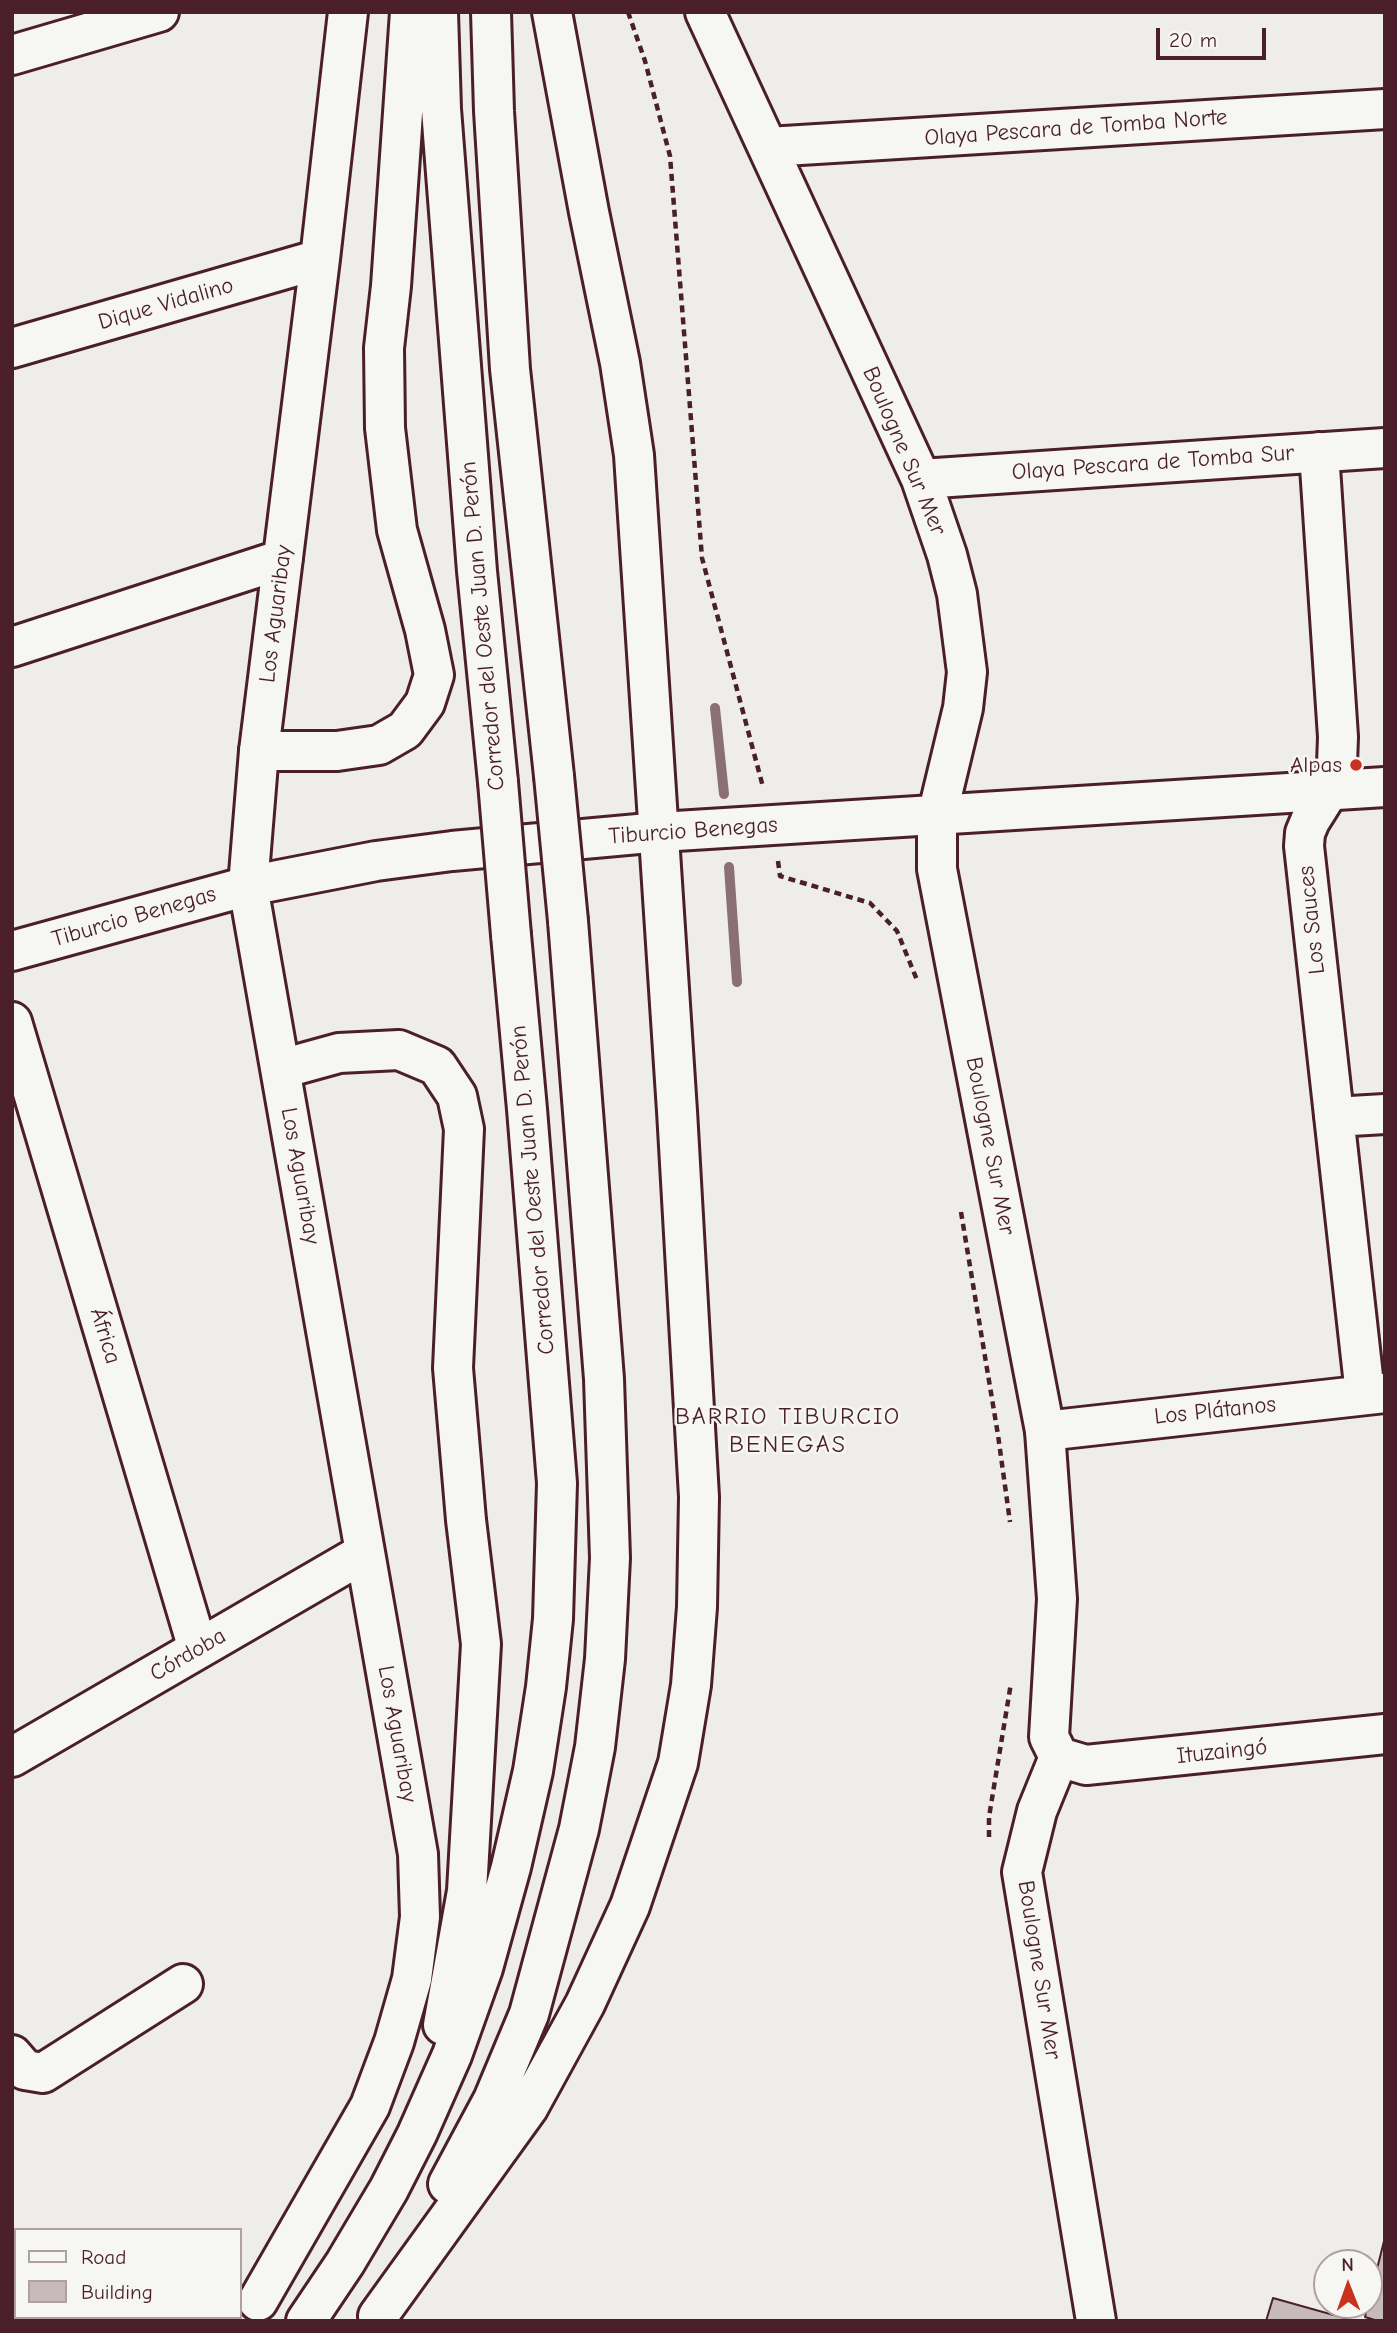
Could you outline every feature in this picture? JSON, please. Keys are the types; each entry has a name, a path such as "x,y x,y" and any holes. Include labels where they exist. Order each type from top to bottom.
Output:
{"main road":[{"path":"12,55 159,12"},
{"name":"Los Aguaribay","path":"258,2301 370,2106 394,2042 412,1979 420,1917 418,1854 248,886 259,751 348,12"},
{"path":"259,751 337,751 379,746 405,730 412,721 425,704 434,675 425,630 397,530 385,428 384,348 391,286 410,12"},
{"name":"Corredor del Oeste Juan D. Perón","path":"306,2321 345,2263 417,2134 452,2055 483,1968 511,1867 533,1771 554,1619 557,1483 527,1109 475,558 441,108 438,12"},
{"path":"376,2318 493,2100 529,2014 573,1854 595,1747 605,1659 610,1558 605,1393 568,921 510,369 491,12"},
{"path":"376,2318 528,2108 585,2004 630,1906 678,1763 693,1659 697,1607 699,1497 660,832 634,455 620,363 552,12"},
{"name":"Boulogne Sur Mer","path":"705,12 921,479 947,555 957,594 967,673 963,708 937,816 937,869 1045,1431 1057,1598 1049,1737 1059,1757 1037,1811 1022,1872 1096,2321"},
{"name":"Olaya Pescara de Tomba Norte","path":"768,147 1385,109"},
{"name":"Dique Vidalino","path":"12,348 320,259"},
{"name":"Olaya Pescara de Tomba Sur","path":"921,479 1385,448"},
{"name":"Los Sauces","path":"1320,452 1338,737 1337,764 1335,781 1310,821 1304,846 1334,1117 1375,1394"},
{"path":"12,647 283,559"},
{"name":"Tiburcio Benegas","path":"12,951 248,886 376,861 439,853 660,832 1385,787"},
{"name":"África","path":"12,1022 198,1649"},
{"path":"281,1069 339,1053 399,1050 438,1066 457,1096 464,1129 453,1368 466,1520 481,1644 467,1891 442,2032 417,2134"},
{"path":"1334,1117 1385,1114"},
{"name":"Los Plátanos","path":"1045,1431 1375,1394"},
{"name":"Córdoba","path":"12,1757 365,1553"},
{"name":"Ituzaingó","path":"1059,1757 1086,1765 1385,1734"},
{"path":"12,2055 25,2070 43,2073 183,1984"}],"path":[{"path":"628,12 645,61 670,156 702,558 758,764 780,876 870,903 897,931 919,984"},
{"path":"960,1209 1012,1530"},
{"path":"989,1840 989,1817 1012,1676"}],"building":[{"path":"1385,2237 1385,2321 1378,2321 1372,2319 1383,2319 1382,2249"},
{"path":"1273,2298 1313,2309 1313,2319 1355,2321 1266,2321"}],"waterway":[{"path":"715,708 724,794"},
{"path":"729,867 737,982"}],"place":[{"name":"Alpas","path":"1356,765"}],"district":[{"name":"BARRIO TIBURCIO BENEGAS","path":"788,1431"}]}
